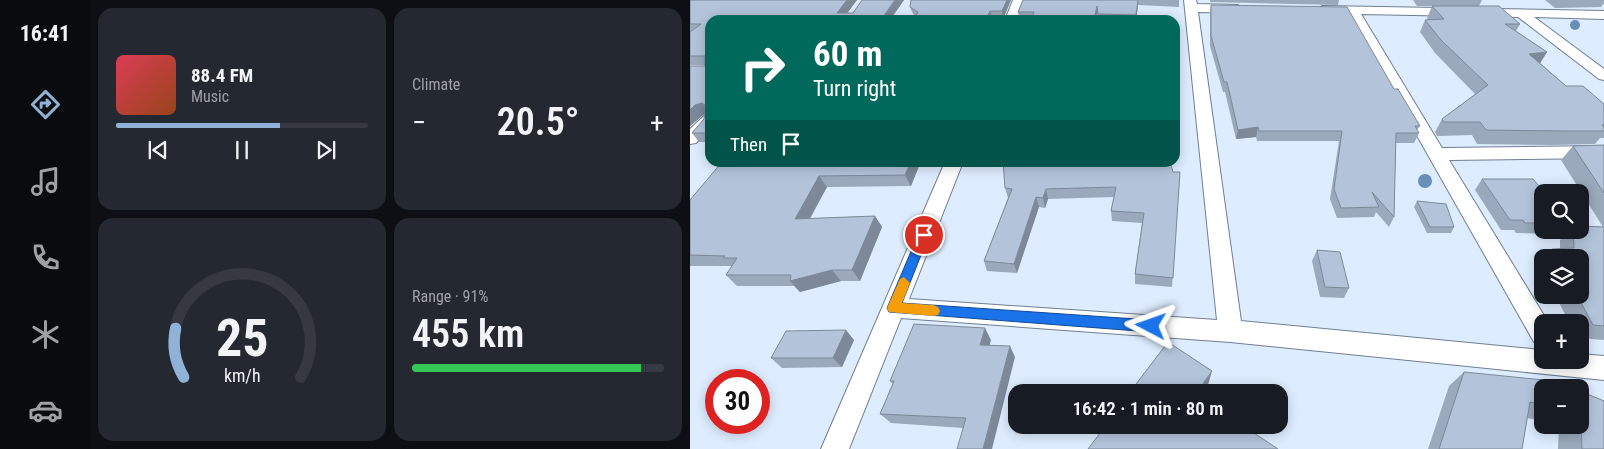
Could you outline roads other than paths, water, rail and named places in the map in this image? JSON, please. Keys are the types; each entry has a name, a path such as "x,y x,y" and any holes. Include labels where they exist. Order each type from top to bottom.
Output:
{"street":[{"path":"1013,15 1019,0"},
{"path":"1230,331 1190,4 1248,9"},
{"path":"1305,10 1604,15"},
{"path":"1352,10 1534,320"},
{"path":"1520,13 1604,76"},
{"path":"690,139 705,124"},
{"path":"1437,154 1604,152"},
{"path":"835,449 952,167"},
{"path":"894,308 1230,331 1534,360"},
{"path":"1589,366 1604,368"}]}
